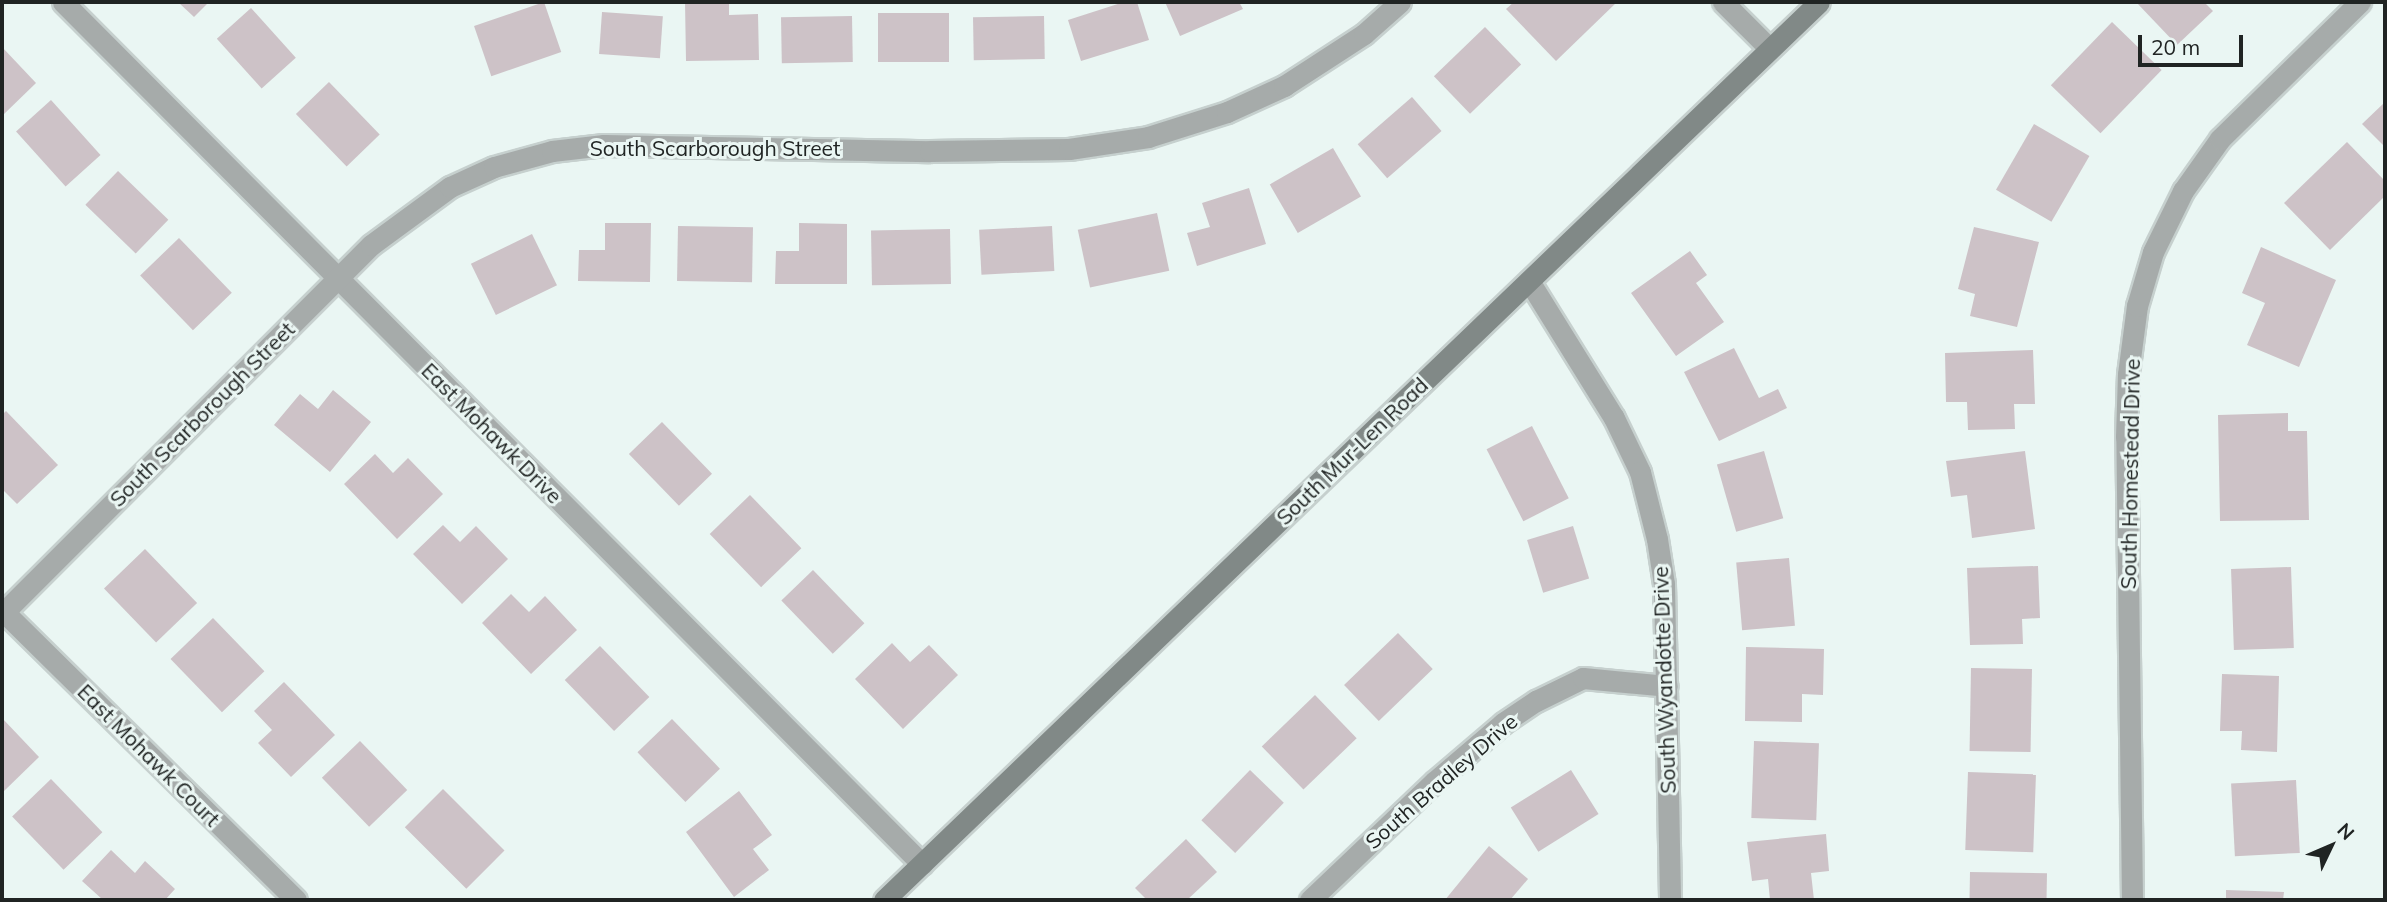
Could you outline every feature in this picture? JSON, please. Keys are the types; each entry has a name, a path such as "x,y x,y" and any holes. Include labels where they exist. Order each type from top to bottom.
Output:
{"main road":[{"name":"South Mur-Len Road","path":"884,900 1819,2"}],"street":[{"name":"East Mohawk Drive","path":"63,2 922,864"},
{"name":"South Scarborough Street","path":"2,612 338,278 407,214 450,187 494,167 552,151 604,145 1069,149 1148,137 1227,112 1284,86 1364,34 1400,2"},
{"path":"1723,2 1770,49"},
{"name":"South Homestead Drive","path":"2133,900 2126,437 2128,374 2137,306 2153,252 2183,191 2220,139 2360,2"},
{"name":"South Wyandotte Drive","path":"1529,281 1614,418 1640,472 1664,584 1670,900"},
{"name":"East Mohawk Court","path":"2,612 296,900"},
{"name":"South Bradley Drive","path":"1310,900 1434,782 1503,723 1536,701 1583,678 1667,686"}],"building":[{"path":"178,2 209,2 194,17"},
{"path":"544,2 561,52 491,76 474,26"},
{"path":"685,2 729,2 729,15 758,14 759,60 686,61"},
{"path":"1124,2 1137,2 1149,40 1081,61 1068,20"},
{"path":"1165,2 1239,2 1243,9 1180,36"},
{"path":"1514,2 1617,2 1556,61 1506,9"},
{"path":"2136,2 2204,2 2213,11 2177,45"},
{"path":"251,8 296,58 262,89 217,39"},
{"path":"602,12 663,16 660,58 599,54"},
{"path":"878,13 949,13 949,62 878,62"},
{"path":"852,16 853,62 782,63 781,17"},
{"path":"1044,16 1045,59 974,60 973,17"},
{"path":"2112,22 2162,70 2101,133 2051,85"},
{"path":"1485,27 1521,64 1470,114 1434,76"},
{"path":"2,47 36,83 2,116"},
{"path":"329,82 380,135 347,166 296,114"},
{"path":"1412,97 1442,131 1387,178 1358,144"},
{"path":"51,100 101,155 66,186 16,131"},
{"path":"2385,102 2385,147 2362,124"},
{"path":"2034,124 2089,156 2051,222 1996,190"},
{"path":"2347,142 2385,181 2385,196 2330,250 2284,203"},
{"path":"1333,148 1361,196 1298,233 1270,184"},
{"path":"118,171 168,220 136,253 85,205"},
{"path":"1249,188 1266,244 1197,266 1187,233 1210,227 1202,203"},
{"path":"1157,213 1169,271 1090,288 1078,230"},
{"path":"605,223 651,223 650,282 578,281 579,250 605,250"},
{"path":"799,223 847,224 847,284 775,284 776,251 799,251"},
{"path":"678,226 753,227 752,282 677,281"},
{"path":"1052,226 1054,271 981,275 979,230"},
{"path":"1974,227 2039,242 2017,327 1970,316 1975,294 1958,289"},
{"path":"950,229 951,284 872,285 871,230"},
{"path":"532,234 557,285 496,315 471,264"},
{"path":"179,238 232,293 193,330 140,276"},
{"path":"2261,247 2336,280 2299,367 2247,345 2265,303 2242,293"},
{"path":"1690,251 1707,275 1696,283 1724,322 1676,356 1631,293"},
{"path":"1734,348 1759,398 1778,389 1787,408 1719,441 1684,372"},
{"path":"2033,350 2035,404 2014,404 2015,429 1968,430 1967,402 1946,402 1945,353"},
{"path":"333,390 371,422 330,472 274,425 300,394 318,409"},
{"path":"6,411 58,465 17,504 2,489 2,415"},
{"path":"2288,413 2288,431 2307,431 2309,520 2220,521 2218,415"},
{"path":"662,422 712,474 679,506 629,454"},
{"path":"1532,426 1569,498 1523,521 1487,449"},
{"path":"1764,451 1783,518 1736,532 1717,465"},
{"path":"2025,451 2035,529 1972,538 1967,495 1951,497 1946,461"},
{"path":"375,454 393,473 408,458 443,494 397,539 344,484"},
{"path":"750,495 801,548 761,587 710,534"},
{"path":"443,525 460,542 476,526 508,559 462,604 413,554"},
{"path":"1573,526 1589,579 1543,593 1527,540"},
{"path":"145,549 197,603 156,643 104,589"},
{"path":"1789,558 1795,626 1742,630 1736,563"},
{"path":"2038,566 2040,618 2022,619 2023,644 1970,645 1967,568"},
{"path":"2291,567 2294,648 2234,650 2231,569"},
{"path":"813,570 864,623 833,654 781,601"},
{"path":"511,594 529,612 545,596 577,630 531,674 482,623"},
{"path":"213,618 264,671 222,712 171,659"},
{"path":"1398,633 1433,669 1379,721 1344,685"},
{"path":"892,643 910,662 929,645 958,675 903,729 855,679"},
{"path":"600,646 649,697 614,731 565,680"},
{"path":"1746,647 1824,649 1823,695 1802,694 1802,722 1745,721"},
{"path":"1971,668 2032,669 2031,752 1970,751"},
{"path":"2222,674 2279,676 2277,752 2241,750 2242,731 2220,731"},
{"path":"284,682 335,735 291,777 258,743 272,730 254,711"},
{"path":"1315,695 1357,738 1303,790 1262,746"},
{"path":"2,718 39,757 2,793"},
{"path":"672,719 720,769 685,802 637,752"},
{"path":"360,741 407,790 369,827 322,778"},
{"path":"1754,741 1819,743 1816,820 1751,818"},
{"path":"1250,770 1284,803 1235,853 1201,820"},
{"path":"1571,770 1599,814 1538,852 1511,808"},
{"path":"1968,772 2036,774 2033,852 1965,850"},
{"path":"51,779 102,832 64,870 12,817"},
{"path":"2296,780 2300,853 2235,856 2231,783"},
{"path":"443,789 505,851 466,889 405,827"},
{"path":"739,791 772,835 753,849 769,870 734,897 686,832"},
{"path":"1826,834 1829,871 1811,873 1814,900 1770,900 1768,879 1752,881 1747,842"},
{"path":"1186,839 1217,872 1187,900 1147,900 1135,888"},
{"path":"1489,846 1528,879 1510,900 1445,900"},
{"path":"111,850 135,873 145,861 175,889 165,900 103,900 82,881"},
{"path":"1970,872 2047,873 2047,900 1970,900"},
{"path":"2226,890 2284,892 2283,900 2226,900"}]}
